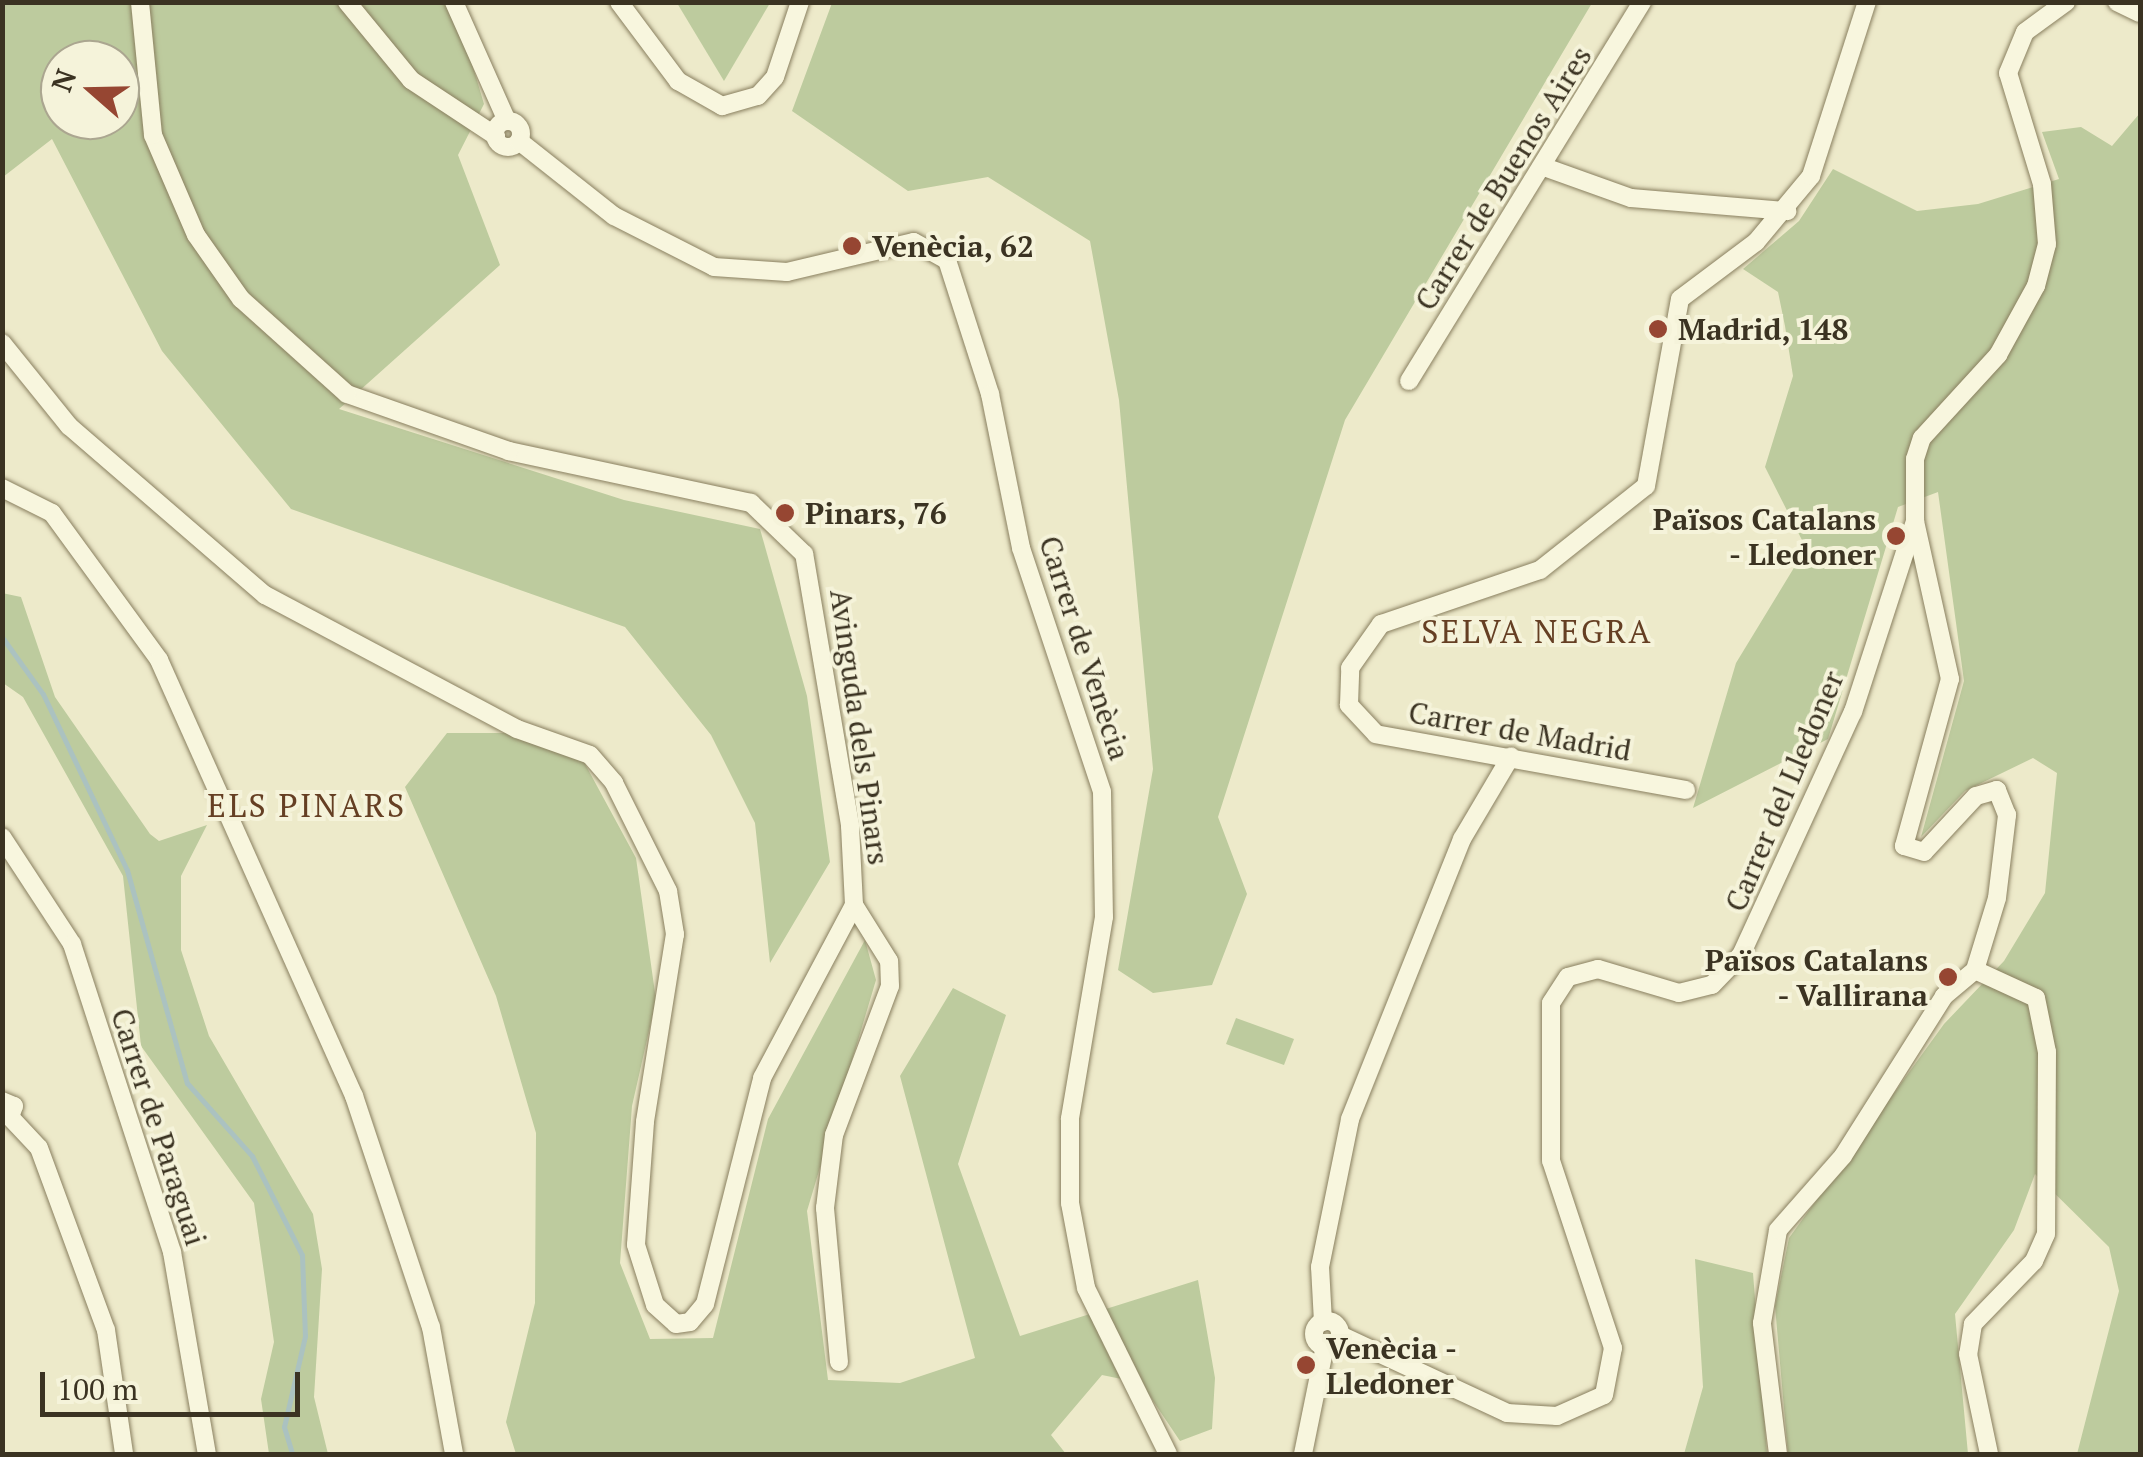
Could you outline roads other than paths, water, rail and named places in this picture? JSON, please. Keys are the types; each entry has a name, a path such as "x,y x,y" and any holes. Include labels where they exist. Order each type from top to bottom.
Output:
{"street":[{"name":"Avinguda dels Pinars","path":"2,343 118,473 265,594 516,730 590,754 614,783 668,891 675,934 645,1122 636,1245 647,1290 676,1324 705,1304 762,1078 854,905 817,601 787,529 732,496 661,490 509,451 346,394 242,299 196,235 153,135 140,2"},
{"path":"347,2 411,80 501,128"},
{"path":"454,2 501,128"},
{"path":"619,2 678,81 722,106 758,96 775,77 800,2"},
{"name":"Carrer de Buenos Aires","path":"1409,380 1548,168 1642,2"},
{"name":"Carrer de Madrid","path":"1686,790 1376,734 1349,705 1350,668 1381,624 1540,570 1632,502 1659,453 1666,344 1680,298 1788,212 1828,133 1867,2"},
{"path":"1778,1454 1762,1323 1778,1230 1842,1156 1944,996 1975,970 1996,898 2005,798 1987,790 1924,852 1904,846 1950,680 1916,520 1922,438 1998,355 2036,286 2047,244 2042,184 2008,73 2025,32 2066,2"},
{"path":"2117,2 2140,13"},
{"name":"Carrer de Venècia","path":"501,128 504,146 519,141 614,216 714,266 787,272 914,242 947,260 990,394 1036,597 1102,792 1104,917 1070,1119 1070,1202 1086,1288 1168,1454"},
{"path":"1548,168 1631,198 1788,212"},
{"path":"2,488 52,513 158,660 354,1096 431,1328 454,1454"},
{"name":"Carrer del Lledoner","path":"1332,1341 1507,1414 1558,1416 1604,1395 1613,1348 1552,1161 1551,1003 1568,977 1598,969 1679,993 1696,989 1741,954 1853,712 1916,520"},
{"path":"1303,1454 1332,1341 1314,1334 1323,1322 1320,1267 1350,1119 1462,839 1510,756"},
{"name":"Carrer de Paraguai","path":"2,837 72,944 172,1252 207,1454"},
{"path":"839,1362 825,1208 834,1135 890,986 890,961 854,905"},
{"path":"1975,970 2036,998 2047,1052 2046,1234 2034,1261 1972,1324 1968,1354 1990,1454"},
{"path":"5,1112 39,1148 106,1330 124,1454"}],"waterway":[{"path":"2,637 43,694 127,870 187,1083 252,1156 302,1255 305,1336 284,1427 292,1454"}],"place":[{"name":"Venècia, 62","path":"852,246"},
{"name":"Madrid, 148","path":"1658,329"},
{"name":"Pinars, 76","path":"785,513"},
{"name":"Països Catalans - Lledoner","path":"1896,536"},
{"name":"Països Catalans - Vallirana","path":"1948,977"},
{"name":"Venècia - Lledoner","path":"1306,1365"}],"district":[{"name":"SELVA NEGRA","path":"1537,631"},
{"name":"ELS PINARS","path":"307,805"}]}
